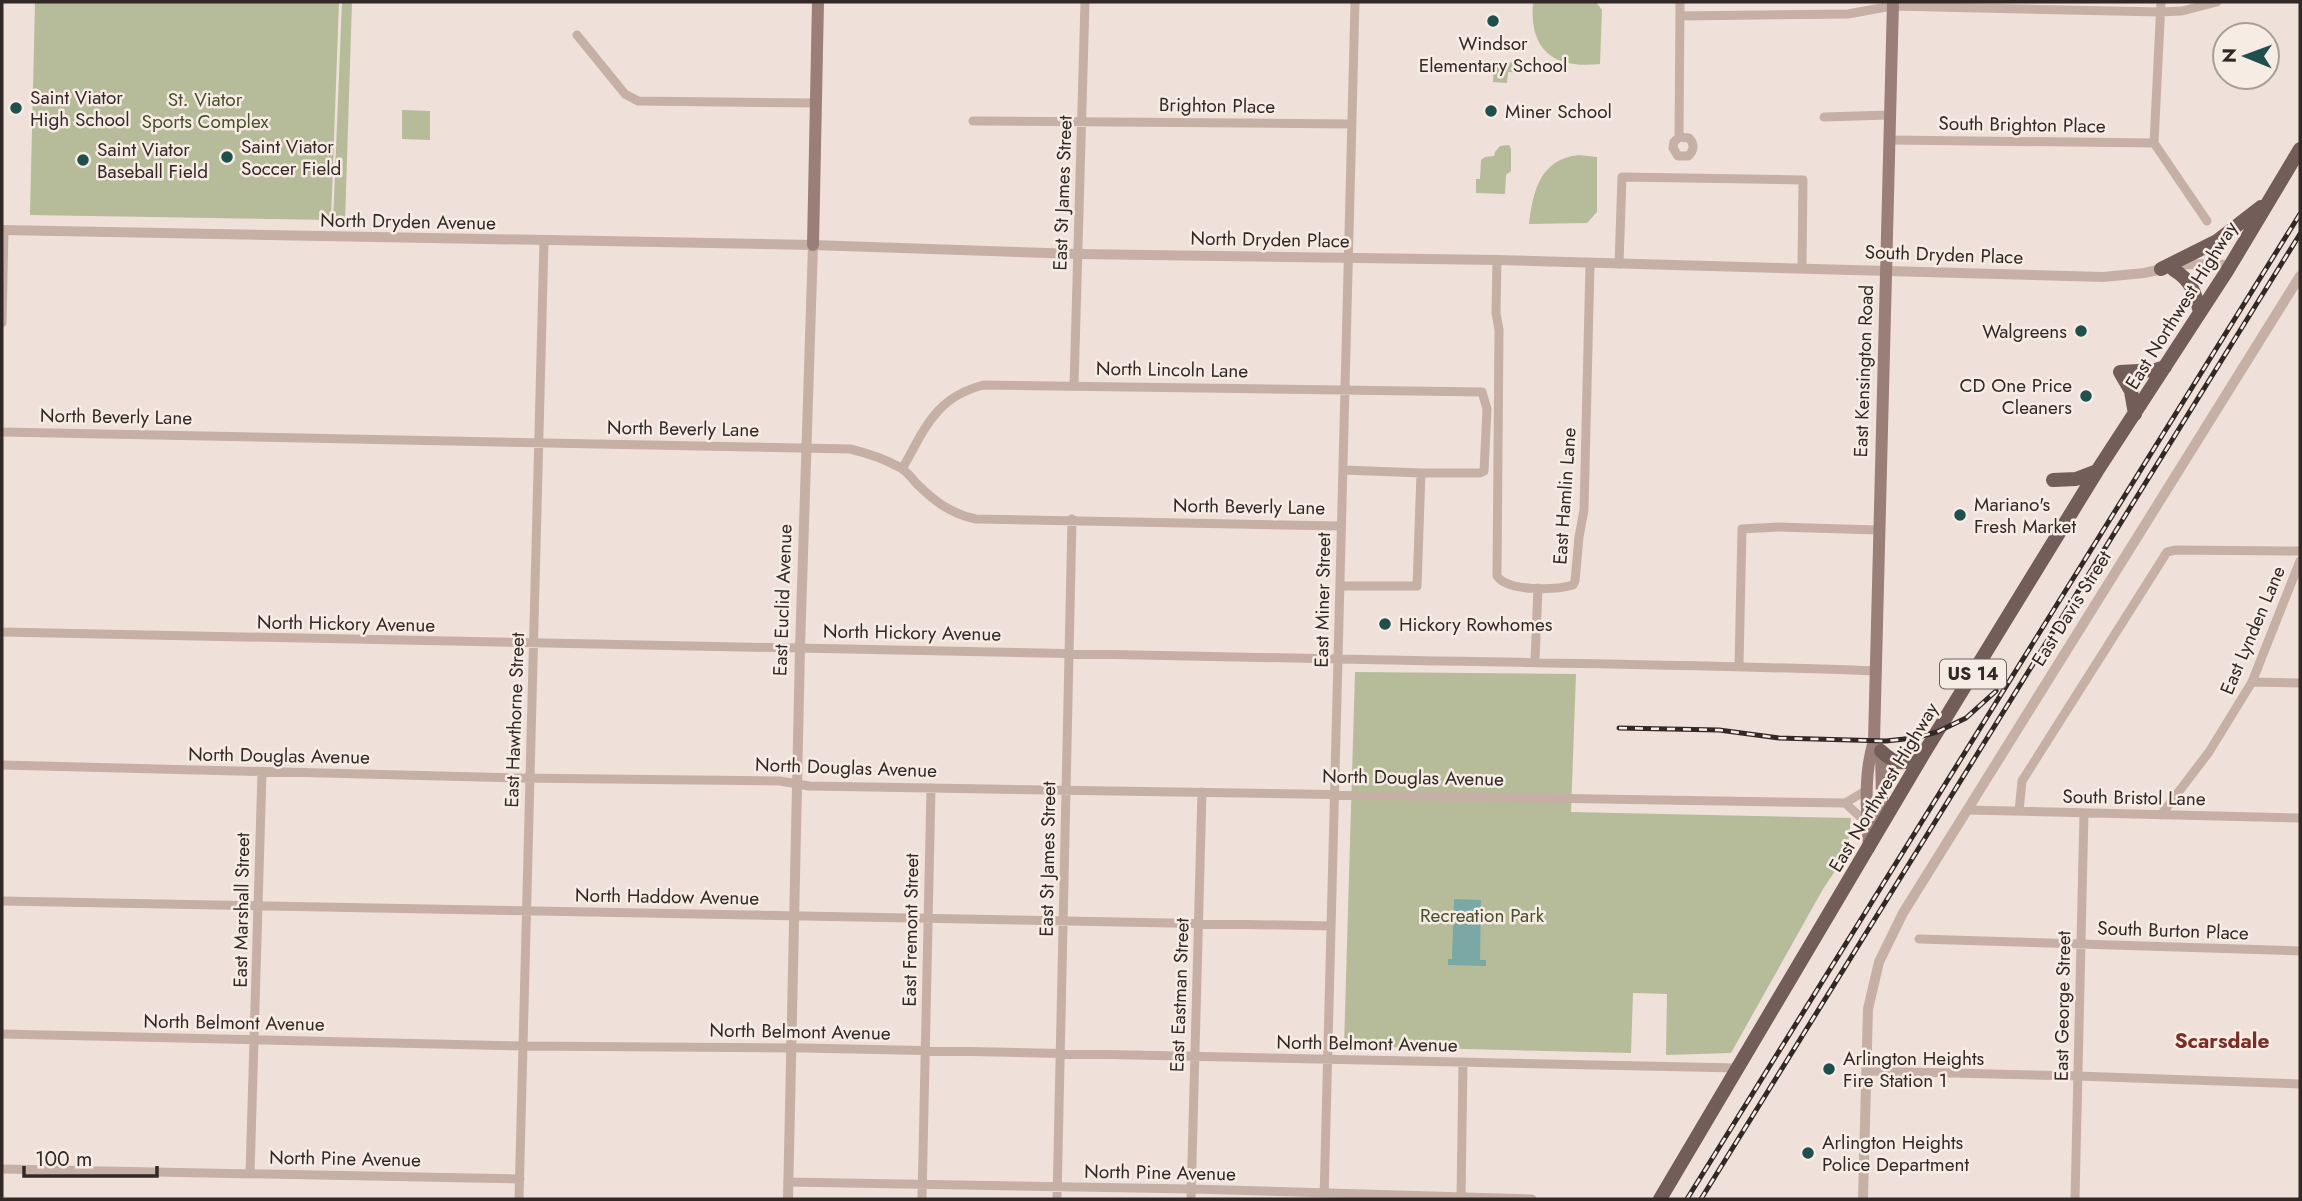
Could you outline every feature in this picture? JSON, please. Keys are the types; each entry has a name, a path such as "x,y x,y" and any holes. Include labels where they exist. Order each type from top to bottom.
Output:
{"main road":[{"name":"East Euclid Avenue","path":"813,245 818,2"},
{"name":"East Kensington Road","path":"1869,848 1882,802 1875,671 1893,4"},
{"name":"East Northwest Highway","path":"1660,1199 1924,753 2097,471 2229,268 2300,149"},
{"path":"2167,270 2217,241 2270,199"},
{"path":"2167,270 2183,276 2194,291 2200,312"},
{"path":"2135,414 2131,391 2120,372 2165,367"},
{"path":"2053,480 2074,479 2097,471"},
{"name":"East Kensington Road","path":"1869,848 1868,758 1877,746"},
{"path":"1877,746 1894,762 1903,763 1924,753"}],"street":[{"name":"East St James Street","path":"1074,386 1085,2"},
{"name":"East Miner Street","path":"1324,1196 1355,2"},
{"path":"1679,137 1680,2"},
{"path":"1680,16 1848,14 1893,4 2161,7 2182,11 2217,2"},
{"path":"2161,7 2154,143 2207,221"},
{"path":"577,35 625,94 638,101 816,103"},
{"path":"1824,117 1889,115"},
{"name":"Brighton Place","path":"973,121 1352,124"},
{"name":"South Brighton Place","path":"1889,140 2154,143"},
{"path":"1619,264 1622,177 1803,180 1802,268"},
{"path":"2,323 3,230"},
{"name":"North Dryden Avenue","path":"3,230 813,245"},
{"name":"East Hawthorne Street","path":"519,1199 544,241"},
{"name":"North Dryden Place","path":"813,245 1078,254 1496,260 1726,267"},
{"name":"East Euclid Avenue","path":"788,1199 800,648 813,245"},
{"name":"East Hamlin Lane","path":"1496,260 1496,313 1499,330 1497,576 1507,586 1538,588 1573,586 1576,575 1578,537 1584,510 1590,264"},
{"name":"South Dryden Place","path":"1726,267 2103,276 2167,270 2186,264 2229,268"},
{"name":"East Davis Street","path":"1863,1199 1868,1009 1879,962 1903,914 1967,810 2299,281"},
{"name":"North Lincoln Lane","path":"902,469 930,420 947,400 970,389 998,384 1482,392 1487,409 1484,471 1422,473"},
{"name":"North Beverly Lane","path":"2,432 850,449 872,454 902,469 934,500 964,517 1341,526"},
{"path":"1340,586 1417,586 1422,473 1343,470"},
{"name":"East St James Street","path":"1057,1199 1072,519"},
{"path":"1739,665 1742,529 1777,527 1877,530"},
{"path":"2019,811 2022,781 2167,552 2300,551"},
{"name":"East Lynden Lane","path":"2161,815 2209,752 2252,682 2300,561"},
{"path":"1535,662 1538,588"},
{"name":"North Hickory Avenue","path":"2,632 533,645 1739,665 1875,671"},
{"path":"2252,682 2300,683"},
{"name":"North Douglas Avenue","path":"2,765 530,779 780,781 812,786 1845,803"},
{"name":"East Marshall Street","path":"250,1174 262,772"},
{"name":"East Fremont Street","path":"922,1199 931,788"},
{"path":"1867,790 1845,803 1868,824"},
{"name":"East Eastman Street","path":"1191,1194 1202,792"},
{"name":"South Bristol Lane","path":"1967,810 2300,818"},
{"name":"East George Street","path":"2075,1199 2084,813"},
{"name":"North Haddow Avenue","path":"2,901 1331,926"},
{"name":"South Burton Place","path":"1919,939 2300,951"},
{"name":"North Belmont Avenue","path":"2,1034 523,1046 791,1047 1737,1068"},
{"path":"1461,1198 1463,1062"},
{"path":"1867,1071 2300,1084"},
{"name":"North Pine Avenue","path":"2,1169 520,1179"},
{"name":"North Pine Avenue","path":"788,1182 1191,1194 1532,1199"}],"green space":[{"name":"St. Viator Sports Complex","path":"35,2 339,2 331,220 30,215"},
{"path":"342,2 352,2 345,222 333,221"},
{"path":"1533,2 1596,2 1602,10 1600,64 1569,63 1547,53 1535,33"},
{"path":"1494,61 1526,63 1526,73 1508,72 1507,83 1493,82"},
{"path":"402,110 430,111 430,140 402,139"},
{"path":"1509,145 1511,149 1511,171 1506,175 1505,194 1476,193 1481,160 1494,156 1500,146"},
{"path":"1579,155 1597,157 1597,212 1587,223 1529,224 1536,189 1547,170 1555,163"},
{"name":"Recreation Park","path":"1355,672 1576,674 1571,812 1851,818 1847,853 1823,889 1731,1053 1666,1055 1667,994 1633,993 1631,1053 1344,1046"}],"water":[{"path":"1454,899 1481,900 1480,960 1486,960 1486,966 1448,965 1448,959 1452,959"}],"railway":[{"path":"1687,1199 2300,214"},
{"path":"1701,1199 2300,234"},
{"path":"1619,728 1719,730 1779,738 1886,741 1937,732 1966,718 1996,691"}],"place":[{"name":"Windsor Elementary School","path":"1493,21"},
{"name":"Saint Viator High School","path":"16,108"},
{"name":"Miner School","path":"1491,111"},
{"name":"Saint Viator Soccer Field","path":"227,157"},
{"name":"Saint Viator Baseball Field","path":"83,160"},
{"name":"Walgreens","path":"2081,331"},
{"name":"CD One Price Cleaners","path":"2086,396"},
{"name":"Mariano's Fresh Market","path":"1960,515"},
{"name":"Hickory Rowhomes","path":"1385,624"},
{"name":"Arlington Heights Fire Station 1","path":"1829,1069"},
{"name":"Arlington Heights Police Department","path":"1808,1153"}],"district":[{"name":"Scarsdale","path":"2222,1041"}]}
